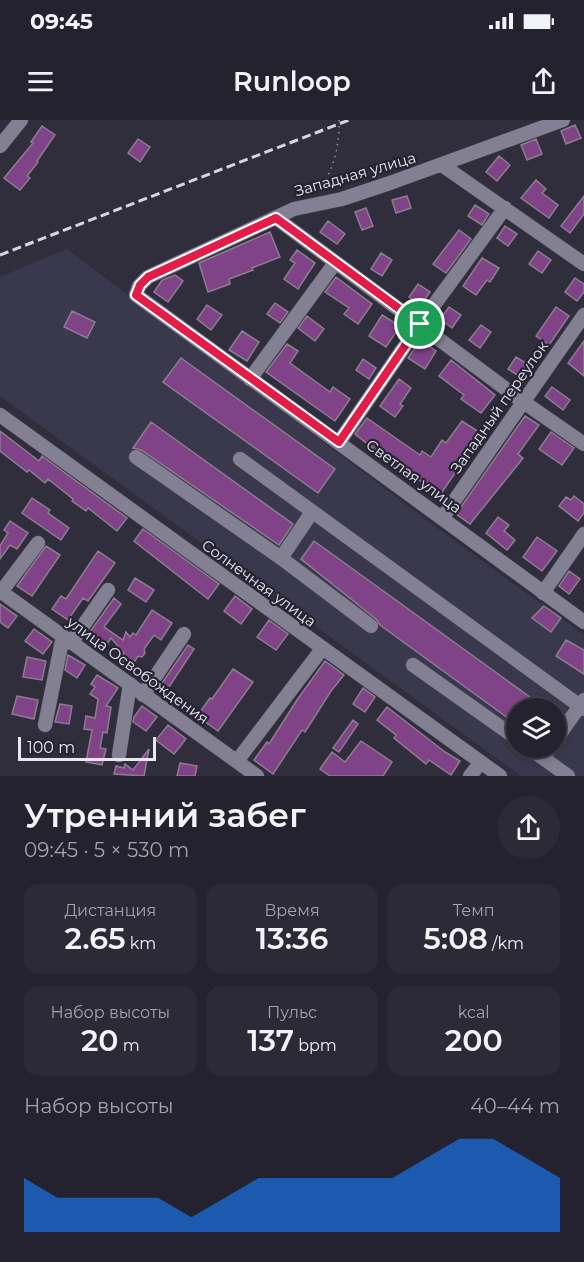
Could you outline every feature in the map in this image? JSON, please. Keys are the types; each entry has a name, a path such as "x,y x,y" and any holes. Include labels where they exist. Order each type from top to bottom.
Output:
{"street":[{"path":"0,146 21,120"},
{"name":"Западная улица","path":"136,295 140,285 148,277 294,209 342,199 563,120"},
{"path":"442,165 584,264"},
{"path":"339,442 420,324 505,208"},
{"path":"276,218 522,402 584,444"},
{"path":"250,379 334,263"},
{"name":"Светлая улица","path":"136,295 584,622"},
{"name":"Западный переулок","path":"443,518 584,315"},
{"name":"Солнечная улица","path":"0,415 501,776"},
{"path":"136,457 281,558 371,626"},
{"path":"240,459 583,705 566,727"},
{"path":"281,558 312,512"},
{"path":"543,593 584,534"},
{"path":"1,592 38,543"},
{"path":"45,725 67,640 108,590"},
{"name":"улица Освобождения","path":"1,592 257,776"},
{"path":"144,695 184,634"},
{"path":"237,761 322,649"},
{"path":"413,665 506,731"},
{"path":"119,755 130,684"},
{"path":"552,758 568,776"},
{"path":"470,776 481,762"}],"path":[{"path":"309,197 323,186 338,142 339,120"}],"shaded area":[{"path":"67,249 440,530 584,635 584,776 521,776 0,396 0,277"}],"building":[{"path":"575,125 581,138 566,144 561,131"},
{"path":"42,126 55,135 27,176 30,178 20,190 4,178 33,143 31,142"},
{"path":"138,139 150,147 140,162 128,153"},
{"path":"536,139 542,154 527,160 521,145"},
{"path":"499,156 510,165 497,181 486,172"},
{"path":"536,180 546,189 542,193 558,205 549,218 521,198"},
{"path":"407,196 411,208 396,213 392,200"},
{"path":"584,196 584,214 570,233 561,226"},
{"path":"475,205 489,214 482,225 468,216"},
{"path":"366,208 373,226 362,230 355,212"},
{"path":"328,221 345,234 337,244 320,232"},
{"path":"505,226 517,234 508,246 497,238"},
{"path":"459,230 471,239 446,273 433,264"},
{"path":"270,232 280,257 229,279 230,284 208,292 199,263"},
{"path":"297,250 315,263 298,289 284,279 295,263 290,260"},
{"path":"538,251 551,260 542,273 529,264"},
{"path":"381,253 392,260 382,276 371,269"},
{"path":"482,258 499,268 490,282 487,280 476,295 463,286"},
{"path":"175,275 183,281 168,302 154,292 162,280"},
{"path":"336,277 372,304 358,324 344,314 349,308 325,292"},
{"path":"575,278 584,284 584,292 577,301 565,292"},
{"path":"418,284 430,292 421,305 409,297"},
{"path":"275,303 288,312 280,323 267,314"},
{"path":"207,305 222,315 211,330 197,319"},
{"path":"449,307 461,315 452,328 440,319"},
{"path":"556,307 569,316 549,345 536,336"},
{"path":"72,311 95,322 87,338 64,327"},
{"path":"382,315 400,326 386,347 369,336"},
{"path":"307,316 324,329 315,341 298,328"},
{"path":"481,325 491,332 480,348 469,340"},
{"path":"242,331 259,342 247,361 229,350"},
{"path":"420,340 436,351 425,369 408,358"},
{"path":"584,341 584,376 568,363"},
{"path":"287,344 298,351 290,363 330,392 333,387 350,399 335,421 266,372"},
{"path":"516,357 533,368 525,380 508,369"},
{"path":"181,358 335,469 318,493 163,382"},
{"path":"363,359 376,368 369,379 356,370"},
{"path":"451,360 495,395 481,413 461,399 464,395 439,376"},
{"path":"399,379 411,388 400,404 403,406 395,417 380,406"},
{"path":"552,387 570,400 563,410 545,396"},
{"path":"525,416 539,425 518,454 523,458 470,524 456,514"},
{"path":"367,418 420,455 422,451 431,457 442,440 446,443 462,421 482,434 440,495 398,465 397,467 355,434"},
{"path":"151,422 293,524 279,545 141,450 133,448"},
{"path":"0,431 39,461 42,456 127,518 117,531 88,508 86,511 72,501 73,499 48,479 45,483 29,470 27,472 0,451"},
{"path":"551,432 574,448 562,465 539,449"},
{"path":"574,496 584,504 584,513 578,521 559,506 566,497 571,500"},
{"path":"32,498 50,510 48,513 69,528 61,540 22,513"},
{"path":"498,517 509,525 504,531 515,540 507,550 486,533"},
{"path":"10,521 28,533 17,549 10,545 0,559 0,546 8,533 4,530"},
{"path":"143,529 219,584 208,599 134,541"},
{"path":"537,537 557,551 542,571 523,557"},
{"path":"314,541 531,698 506,698 506,717 380,625 376,619 301,559"},
{"path":"46,546 60,555 32,596 17,586"},
{"path":"98,551 115,563 88,601 83,598 68,620 52,609 61,596 66,599"},
{"path":"569,571 580,579 569,594 559,586"},
{"path":"135,578 154,590 146,602 128,590"},
{"path":"235,596 252,609 241,624 224,611"},
{"path":"114,598 121,604 104,627 123,640 126,632 130,637 133,633 136,635 152,610 172,623 161,640 154,635 144,649 145,653 142,657 138,656 133,664 120,659 124,653 111,638 105,648 87,636"},
{"path":"0,604 17,616 8,628 0,622"},
{"path":"544,606 561,618 551,632 532,618"},
{"path":"269,620 288,634 276,650 257,637"},
{"path":"34,629 52,642 43,654 25,641"},
{"path":"566,640 584,650 584,674 556,656"},
{"path":"188,645 194,649 165,693 158,689"},
{"path":"68,655 85,665 77,678 65,670"},
{"path":"27,657 46,661 42,680 23,677"},
{"path":"325,661 344,675 305,732 302,730 273,774 254,760 267,742 269,744"},
{"path":"233,669 253,682 218,731 197,716"},
{"path":"97,675 118,688 106,706 111,707 107,733 103,732 100,748 106,749 102,765 86,762 92,730 84,729 86,716 95,718 98,699 90,694 95,687 91,684"},
{"path":"363,688 375,697 365,712 353,704"},
{"path":"17,696 38,700 34,719 12,714"},
{"path":"60,704 72,706 69,724 55,722"},
{"path":"142,706 157,717 146,731 133,722"},
{"path":"387,707 460,761 451,775 429,760 426,764 394,738 396,735 377,720"},
{"path":"353,720 358,724 339,752 333,748"},
{"path":"168,725 186,739 174,754 156,740"},
{"path":"361,741 392,762 383,776 330,776 320,769 332,752 345,762"},
{"path":"149,749 144,776 114,774 116,766 124,768 125,764 133,770"},
{"path":"180,763 197,766 195,776 177,776"}],"railway":[{"path":"0,255 349,120"}],"route":[{"path":"276,218 334,263 420,324 339,442 136,295 140,285 148,277 276,218"}]}
